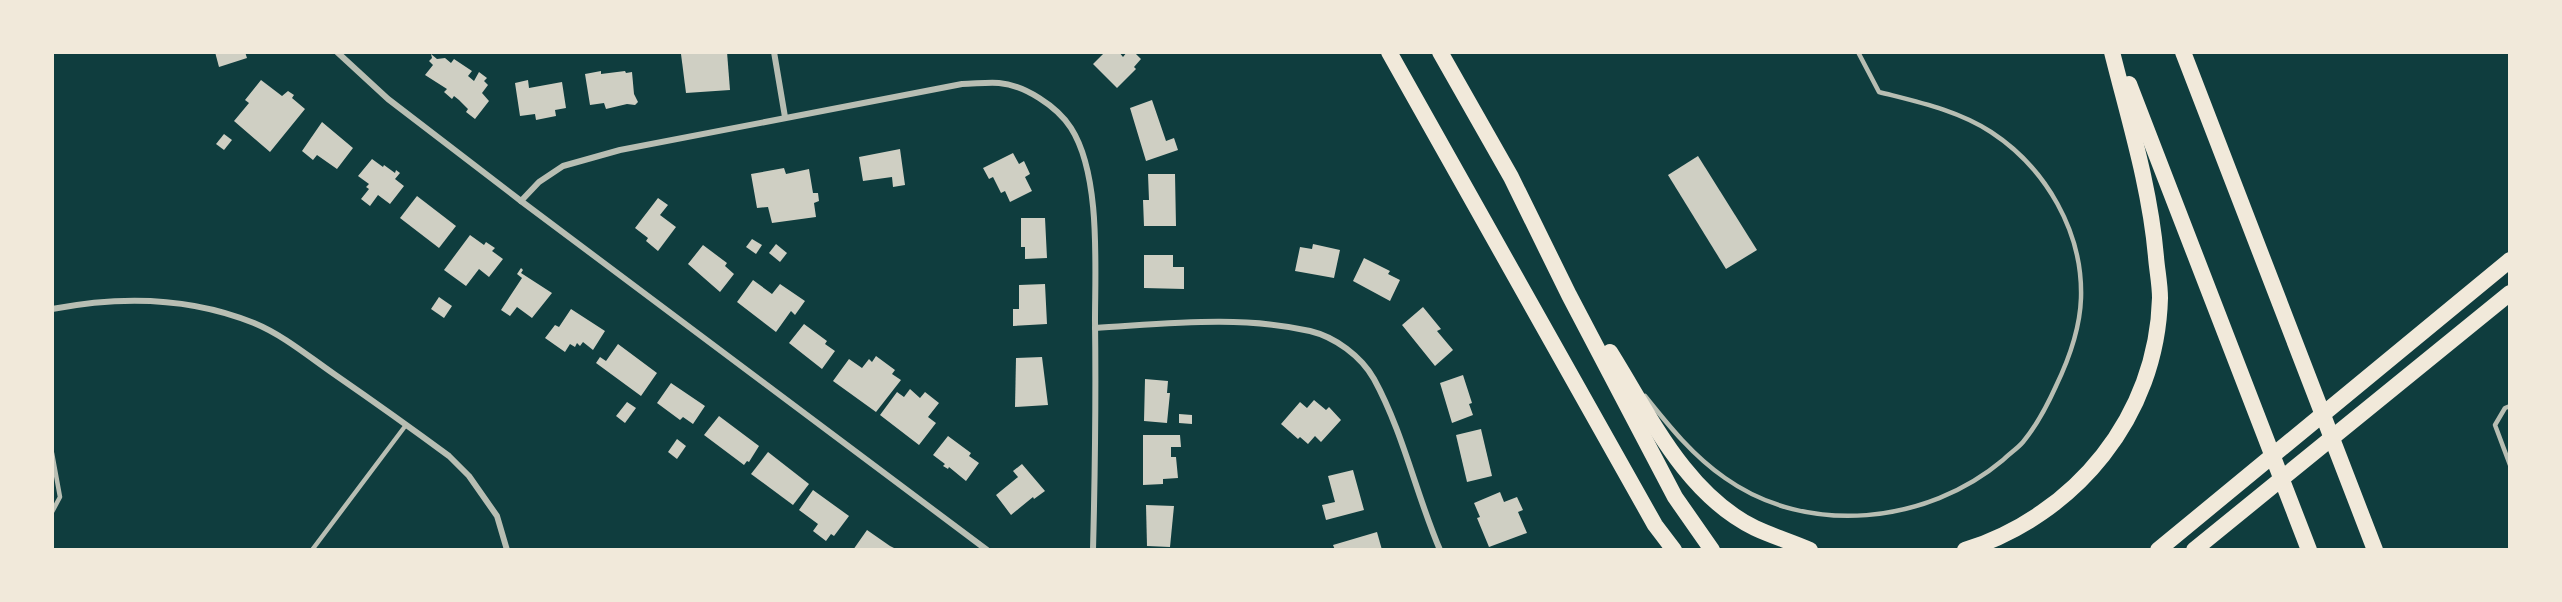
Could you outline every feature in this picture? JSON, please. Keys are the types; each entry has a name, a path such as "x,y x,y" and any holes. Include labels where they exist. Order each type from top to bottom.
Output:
{"highway":[{"path":"1440,52 1511,177 1569,295 1675,497 1712,549"},
{"path":"1965,549 1996,540 2044,513 2089,474 2123,429 2143,383 2155,340 2160,297 2152,217 2112,52"},
{"path":"2117,52 2309,549"},
{"path":"2183,52 2375,549"},
{"path":"2193,52 2209,121"},
{"path":"1391,54 1655,525 1674,549"},
{"path":"2157,549 2214,505 2510,260"},
{"path":"2194,549 2510,292"},
{"path":"1569,295 1606,346 1681,465 1720,504 1753,527 1810,549"}],"street":[{"path":"337,52 388,99 521,201 987,549"},
{"path":"774,52 785,117"},
{"path":"521,201 539,182 563,166 620,150 962,84 1001,83 1030,93 1053,109 1071,128 1085,162 1094,218 1093,549"},
{"path":"52,309 110,301 156,301 203,306 254,323 285,339 448,456 469,476 497,516 507,549"},
{"path":"1095,328 1254,323 1311,331 1333,340 1351,352 1373,377 1395,426 1425,515 1440,549"}],"lane":[{"path":"1606,346 1693,452 1726,479 1766,500 1808,512 1848,517 1872,515 1925,504 1960,490 1992,468 2023,442 2045,411 2061,376 2074,341 2081,299 2078,256 2060,205 2027,160 1991,132 1948,110 1879,92 1858,52"},
{"path":"2510,406 2505,408 2495,425 2510,465"},
{"path":"312,549 406,425"},
{"path":"52,453 60,497 52,512"}],"building":[{"path":"215,52 245,52 247,58 219,67"},
{"path":"727,52 730,90 686,93 681,54"},
{"path":"1105,52 1119,52 1123,57 1127,52 1134,52 1141,59 1134,67 1136,69 1117,88 1093,64"},
{"path":"431,54 437,59 445,58 451,63 454,59 472,71 468,76 474,81 479,72 487,78 484,81 488,85 482,93 489,101 475,119 466,112 468,109 459,100 454,96 452,99 444,92 447,89 425,75 433,65 429,61 432,58"},
{"path":"601,71 601,74 632,72 634,94 638,102 635,105 627,104 606,109 604,103 590,105 585,74"},
{"path":"261,80 282,96 288,91 294,95 292,98 305,109 270,152 234,121 249,103 245,100"},
{"path":"528,80 529,88 562,82 566,108 555,110 556,116 536,120 535,114 520,116 515,83"},
{"path":"1152,100 1166,141 1174,138 1178,150 1146,161 1130,108"},
{"path":"322,122 353,148 337,169 317,155 313,160 302,151"},
{"path":"224,134 232,140 224,150 216,144"},
{"path":"900,149 905,185 893,187 892,177 863,181 859,157"},
{"path":"1013,153 1019,164 1024,161 1030,174 1025,177 1032,191 1010,202 1005,191 1001,193 993,177 989,179 983,168"},
{"path":"1698,156 1757,250 1726,269 1668,175"},
{"path":"372,159 395,173 396,170 400,173 395,179 404,186 390,204 378,195 370,206 361,199 369,189 366,187 369,184 358,176"},
{"path":"784,168 786,174 809,169 813,193 818,193 819,201 814,203 816,217 772,223 768,207 757,208 751,174"},
{"path":"1148,174 1175,174 1176,226 1144,226 1143,200 1149,200"},
{"path":"417,196 456,226 439,248 400,218"},
{"path":"658,198 668,205 660,215 676,227 658,251 646,241 648,238 635,228"},
{"path":"1021,218 1045,218 1047,258 1025,259 1025,247 1021,247"},
{"path":"470,235 484,245 486,242 495,248 492,251 503,259 489,277 479,269 466,286 444,270"},
{"path":"752,239 762,245 756,254 746,247"},
{"path":"776,244 787,253 780,262 769,253"},
{"path":"1313,244 1340,250 1334,278 1295,271 1300,247 1312,249"},
{"path":"703,245 727,263 725,266 734,274 720,292 688,264"},
{"path":"1144,255 1173,255 1173,267 1184,267 1184,289 1144,288"},
{"path":"1364,258 1390,271 1388,274 1400,280 1390,301 1353,281"},
{"path":"521,268 523,270 521,273 552,293 532,318 517,307 510,316 501,310 522,278 517,274"},
{"path":"753,280 772,294 780,284 805,301 795,315 791,311 776,332 737,302"},
{"path":"1045,284 1047,324 1013,326 1013,309 1019,309 1019,285"},
{"path":"439,297 452,306 444,318 431,309"},
{"path":"1423,307 1441,329 1437,331 1453,350 1435,366 1402,325"},
{"path":"571,309 605,331 593,350 583,342 580,346 577,343 575,347 570,344 565,352 545,338 555,325 559,327"},
{"path":"804,324 827,341 825,344 835,351 822,369 789,343"},
{"path":"618,344 657,373 641,396 596,363 600,357 606,361"},
{"path":"876,356 895,370 892,374 901,380 876,412 833,381 849,359 862,368 869,359 872,362"},
{"path":"1042,357 1048,405 1015,407 1016,358"},
{"path":"1463,375 1472,403 1469,404 1473,415 1452,423 1440,383"},
{"path":"1145,379 1168,381 1167,393 1170,393 1167,423 1144,421"},
{"path":"671,383 705,406 693,424 683,417 680,420 657,403"},
{"path":"910,389 920,398 925,392 939,403 928,417 936,423 919,445 880,415 897,392 904,397"},
{"path":"1314,400 1326,410 1329,407 1341,420 1321,442 1315,436 1308,444 1300,437 1298,439 1281,424 1300,402 1307,408"},
{"path":"627,402 636,408 625,423 616,416"},
{"path":"1179,414 1192,415 1192,424 1179,423"},
{"path":"719,416 759,446 749,462 747,461 744,465 704,435"},
{"path":"1481,429 1492,476 1467,482 1456,435"},
{"path":"1143,435 1180,435 1181,447 1171,447 1171,457 1176,457 1178,478 1163,479 1163,484 1143,485"},
{"path":"948,436 971,453 969,456 979,463 966,481 949,467 948,469 943,466 945,464 933,455"},
{"path":"677,439 686,446 677,459 668,452"},
{"path":"768,452 809,484 793,505 751,474"},
{"path":"1022,464 1045,491 1034,499 1033,497 1011,515 996,495 1018,477 1013,471"},
{"path":"1353,470 1364,510 1326,520 1322,505 1335,502 1328,476"},
{"path":"813,490 849,516 834,536 831,534 826,541 813,531 818,524 799,510"},
{"path":"1500,492 1504,502 1517,497 1523,510 1518,512 1527,533 1489,547 1477,518 1480,517 1474,503"},
{"path":"1146,505 1174,506 1170,547 1147,546"},
{"path":"867,530 890,546 898,550 853,550"},
{"path":"1377,532 1382,550 1335,550 1333,545"}]}
